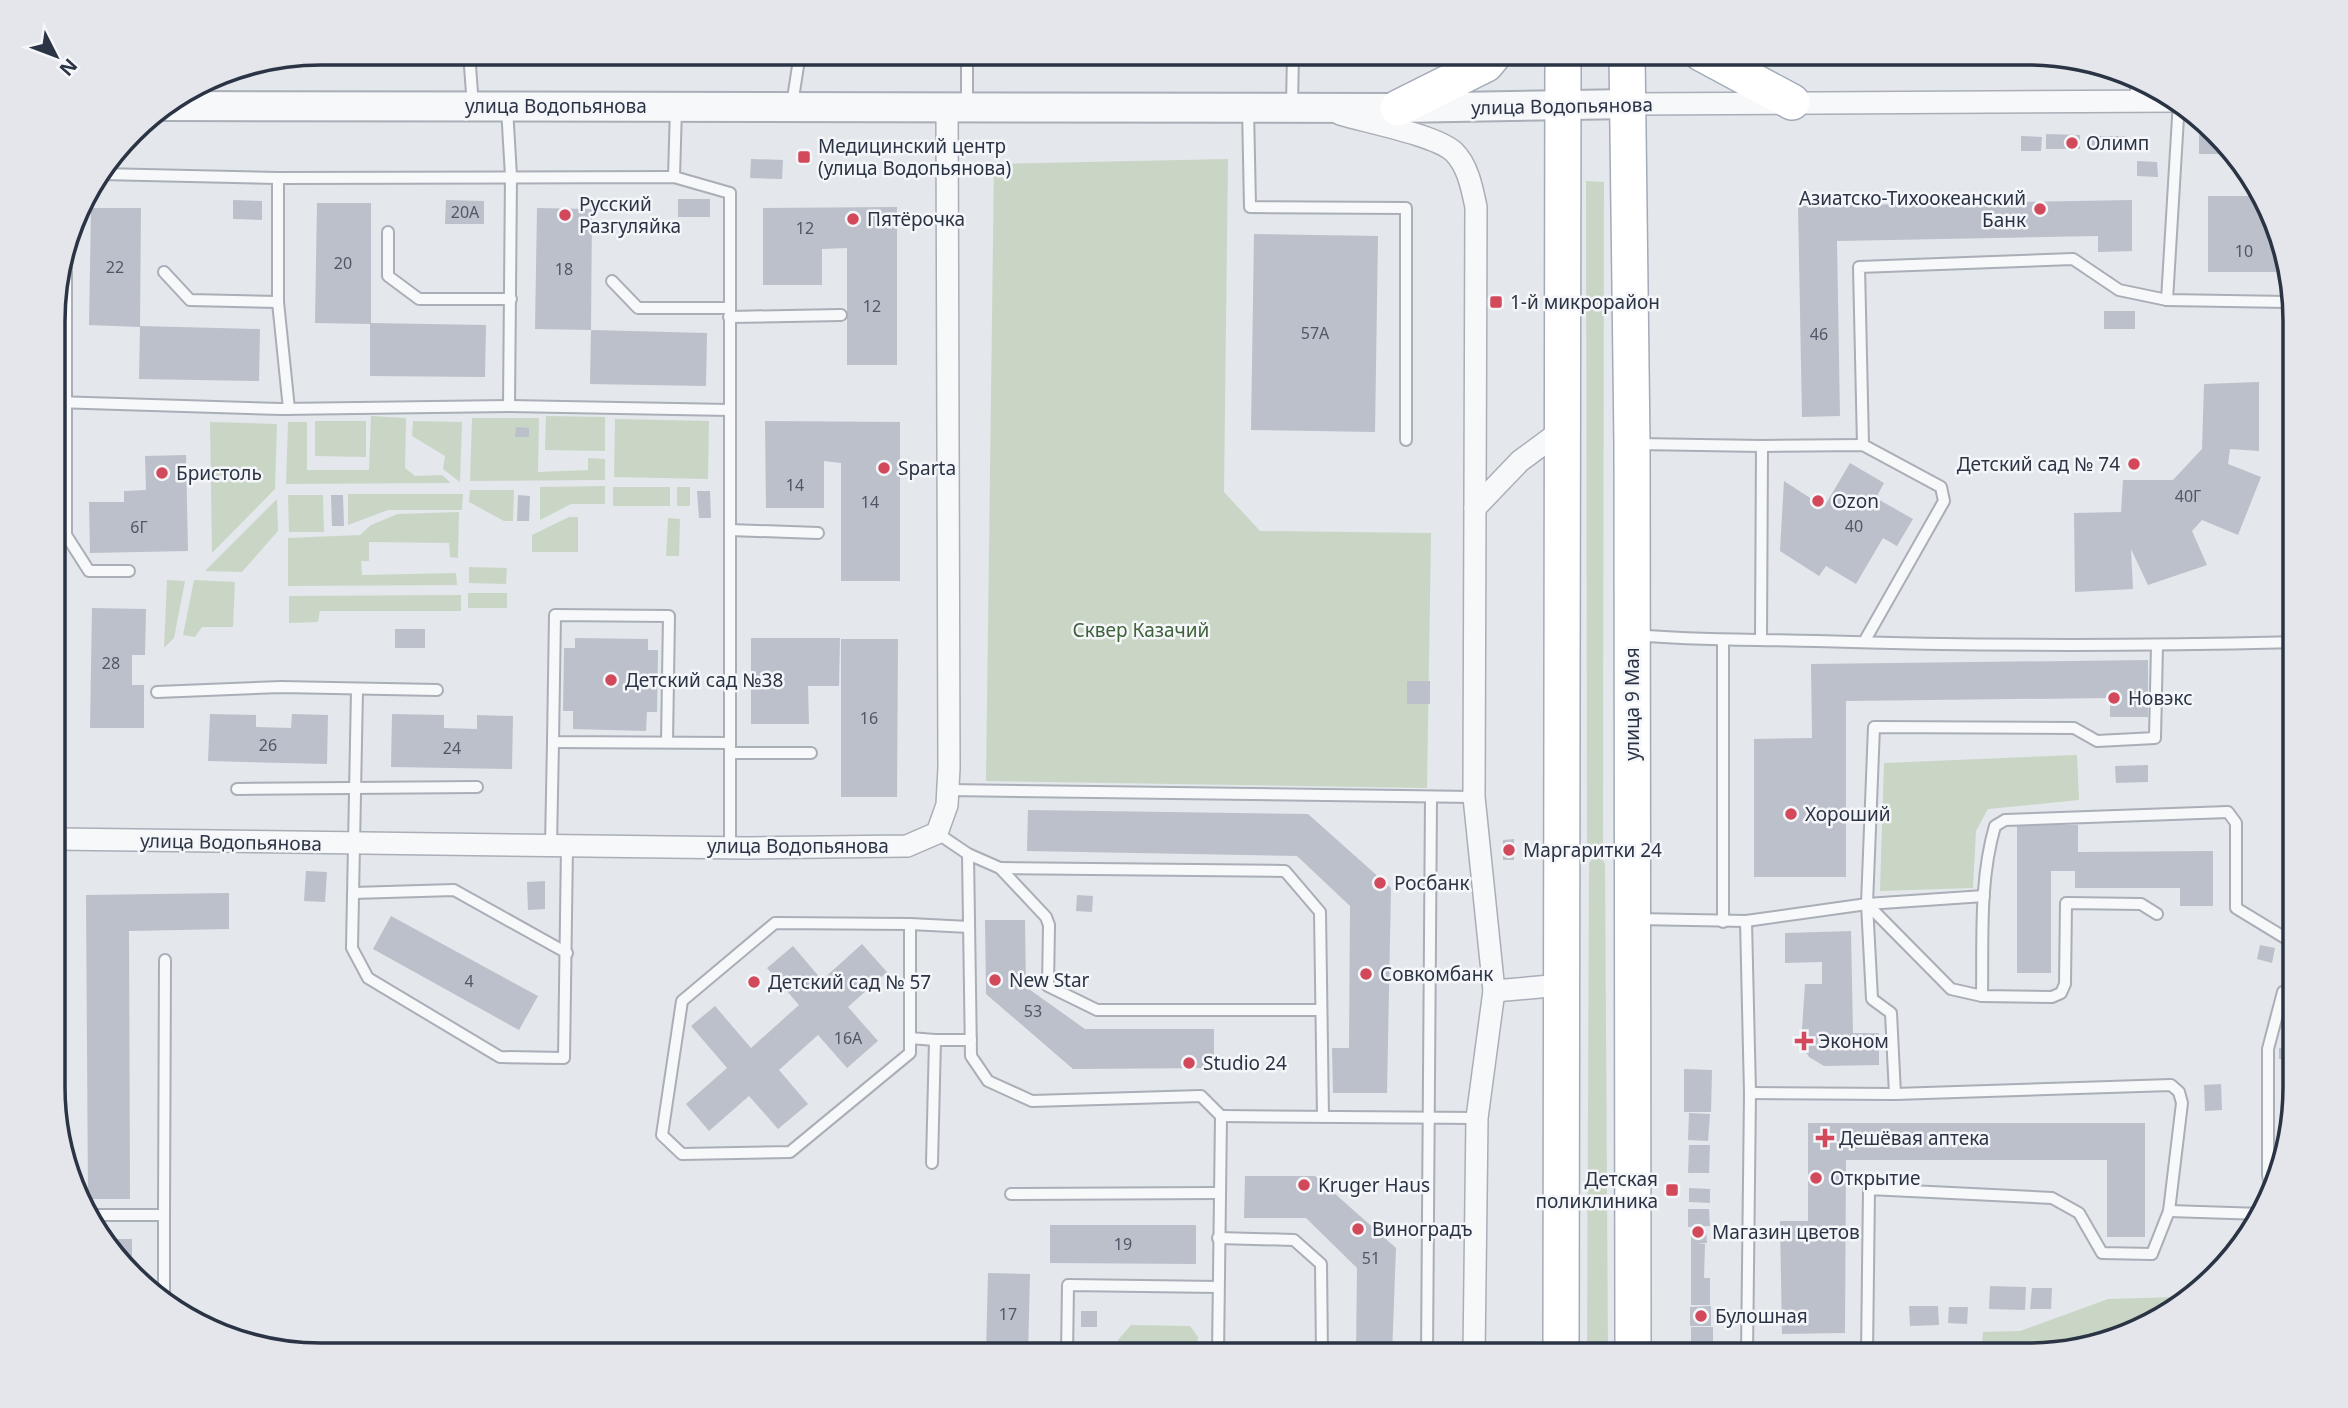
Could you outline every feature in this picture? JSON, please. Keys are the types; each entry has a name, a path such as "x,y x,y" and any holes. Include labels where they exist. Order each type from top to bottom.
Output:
{"main road":[{"path":"1398,108 1484,65"},
{"path":"1561,1343 1563,65"},
{"name":"улица 9 Мая","path":"1628,65 1632,443 1633,1343"},
{"path":"1725,65 1792,102"}],"street":[{"name":"улица Водопьянова","path":"196,97 473,107 1398,108 1792,102 2158,101"},
{"path":"937,833 947,805 948,790 957,107"},
{"path":"1304,108 1436,141 1454,152 1472,185 1476,207 1474,797 1494,991 1478,1118 1474,1343"},
{"path":"1475,508 1520,461 1562,430"},
{"name":"улица Водопьянова","path":"65,839 730,848 907,846 937,833"},
{"path":"1494,991 1562,985"}],"lane":[{"path":"470,65 473,107"},
{"path":"792,107 798,65"},
{"path":"957,107 965,65"},
{"path":"1296,65 1304,108"},
{"path":"2136,89 2136,100"},
{"path":"507,106 511,176 509,406"},
{"path":"674,177 676,106"},
{"path":"1248,108 1250,207 1406,208 1406,440"},
{"path":"2167,300 2177,114"},
{"path":"111,174 278,178 674,177 730,193 730,848"},
{"path":"278,178 278,302 289,409"},
{"path":"388,232 388,276 419,299 511,299"},
{"path":"1863,445 1859,267 2073,259 2119,290 2167,300 2283,302"},
{"path":"164,272 190,300 278,302"},
{"path":"612,281 638,307 729,313 841,315"},
{"path":"65,403 289,409 509,406 730,410"},
{"path":"1632,443 1863,445 1941,487 1944,501 1864,642"},
{"path":"1761,639 1762,446"},
{"path":"730,530 818,533"},
{"path":"65,539 89,571 129,571"},
{"path":"357,690 352,948 368,978 500,1057 564,1058 567,953 553,741 555,615 668,616 667,742"},
{"path":"1632,635 1723,640 1864,642 2157,645 2283,642"},
{"path":"1723,640 1723,922"},
{"path":"1895,1094 1891,1013 1872,999 1867,904 1874,727 2074,728 2097,741 2155,738 2157,645"},
{"path":"157,692 281,687 437,690"},
{"path":"553,741 667,742 811,753"},
{"path":"237,789 477,787"},
{"path":"948,790 1474,797"},
{"path":"1427,1343 1431,798"},
{"path":"1982,996 1984,896 1991,839 1995,827 2005,820 2228,811 2236,823 2236,908 2283,937"},
{"path":"937,833 968,854 1000,868 1285,872 1320,912 1323,1117"},
{"path":"968,854 971,1056 988,1081 1032,1101 1202,1096 1221,1116 1218,1343"},
{"path":"1000,868 1046,917 1049,925 1048,986 1097,1010 1321,1010"},
{"path":"353,893 454,890 567,953"},
{"path":"1633,919 1746,921 1867,904 1984,896"},
{"path":"1867,904 1951,989 1982,996 2052,997 2061,993 2065,984 2066,903 2141,904 2157,914"},
{"path":"1746,921 1750,1093 1747,1343"},
{"path":"910,924 910,1053 790,1152 682,1154 662,1135 682,1001 775,923 910,924 969,928"},
{"path":"164,1289 165,960"},
{"path":"2268,1175 2268,1049 2283,992"},
{"path":"910,1038 971,1040"},
{"path":"932,1163 936,1040"},
{"path":"1750,1093 1895,1094 2171,1085 2179,1092 2182,1103 2169,1211 2152,1254 2102,1253 2079,1213 2052,1198 1869,1189 1867,1343"},
{"path":"1221,1116 1478,1118"},
{"path":"1011,1195 1219,1193"},
{"path":"2169,1211 2250,1214"},
{"path":"99,1215 164,1214"},
{"path":"1218,1238 1294,1240 1321,1264 1322,1343"},
{"path":"1067,1343 1068,1285 1218,1287"}],"green space":[{"name":"Сквер Казачий","path":"1228,159 1224,492 1260,531 1431,533 1427,788 986,781 994,164"},
{"path":"1586,181 1604,182 1603,848 1599,853 1591,853 1587,847"},
{"path":"371,416 406,418 405,468 415,476 442,475 451,483 286,484 288,422 307,422 307,470 369,470"},
{"path":"546,416 605,417 605,451 545,450"},
{"path":"472,418 539,418 538,472 588,470 588,458 605,459 605,480 470,481"},
{"path":"615,419 709,421 708,479 614,477"},
{"path":"315,421 366,421 366,457 315,456"},
{"path":"413,421 462,422 460,482 443,469 445,456 412,436"},
{"path":"210,422 277,424 275,489 212,553"},
{"path":"605,486 605,504 571,504 540,520 540,487"},
{"path":"613,487 670,487 670,506 613,506"},
{"path":"677,487 690,487 690,506 677,506"},
{"path":"470,490 514,490 513,521 504,521 469,502"},
{"path":"348,494 463,494 462,510 388,510 348,525"},
{"path":"288,495 323,495 324,532 289,532"},
{"path":"277,499 278,531 242,572 205,571"},
{"path":"459,512 458,558 450,557 449,543 369,542 369,561 361,561 362,575 456,573 457,585 288,586 288,538 360,535 371,525 398,514"},
{"path":"569,517 578,517 578,552 532,552 532,535"},
{"path":"668,518 680,519 679,556 666,556"},
{"path":"469,567 507,568 506,584 469,583"},
{"path":"167,580 185,581 174,638 164,648"},
{"path":"194,580 235,582 233,627 202,627 195,637 183,635"},
{"path":"468,593 507,593 507,608 468,608"},
{"path":"461,595 461,611 320,611 318,622 289,623 289,596"},
{"path":"2077,755 2079,800 1988,809 1976,831 1973,888 1880,891 1884,763"},
{"path":"1594,857 1601,857 1605,864 1608,1343 1587,1343 1589,863"},
{"path":"2174,1297 2141,1317 2094,1335 2044,1343 1982,1343 1983,1332 2020,1331 2108,1299"},
{"path":"1131,1325 1190,1326 1198,1337 1198,1343 1118,1343"}],"building":[{"path":"2046,134 2080,135 2080,149 2046,149"},
{"path":"2199,135 2203,135 2222,154 2199,154"},
{"path":"2021,136 2042,137 2041,151 2021,151"},
{"path":"2089,136 2127,136 2127,151 2088,150"},
{"path":"751,159 783,160 782,179 750,178"},
{"path":"2137,161 2157,162 2158,177 2137,176"},
{"path":"2208,196 2251,196 2270,238 2278,272 2208,272"},
{"path":"678,199 710,199 710,217 678,217"},
{"path":"233,200 262,201 262,220 233,219"},
{"path":"446,200 484,201 484,224 445,224"},
{"path":"2132,200 2132,251 2098,252 2098,236 1837,241 1840,416 1802,417 1798,206"},
{"path":"317,203 371,203 371,323 486,325 485,377 370,376 370,324 315,323"},
{"path":"897,207 897,365 847,365 847,248 822,249 822,285 763,285 763,208"},
{"path":"91,208 141,208 140,326 260,329 259,381 139,379 140,327 89,325"},
{"path":"537,208 592,209 591,330 535,329"},
{"path":"1254,234 1378,236 1375,432 1251,430"},
{"path":"2104,311 2135,311 2135,329 2104,329"},
{"path":"591,330 707,333 706,386 590,384"},
{"path":"2259,382 2259,451 2230,449 2228,464 2261,477 2238,535 2202,520 2192,531 2207,565 2148,585 2131,549 2133,589 2075,592 2074,513 2121,512 2123,480 2173,480 2202,449 2204,384"},
{"path":"765,421 900,422 900,581 841,581 841,463 824,461 824,508 766,508"},
{"path":"516,427 529,428 529,437 515,437"},
{"path":"186,455 188,551 90,553 89,502 124,502 124,491 146,490 145,456"},
{"path":"1850,463 1884,483 1876,498 1913,519 1897,546 1883,538 1856,584 1826,566 1819,576 1780,551 1784,481 1824,507"},
{"path":"697,491 710,491 711,518 699,518"},
{"path":"331,495 343,495 344,526 332,526"},
{"path":"518,495 530,496 529,521 517,521"},
{"path":"92,608 146,609 145,655 132,655 132,685 144,685 144,728 90,728"},
{"path":"395,629 425,629 425,648 395,648"},
{"name":"Детский сад №38","path":"575,638 648,639 648,650 658,650 657,712 647,712 646,731 573,729 573,711 563,711 564,648 575,648"},
{"path":"751,638 840,638 839,686 808,686 809,724 751,724"},
{"path":"841,639 898,639 897,797 841,797"},
{"path":"2148,660 2148,717 2110,717 2110,698 1846,701 1846,877 1754,877 1754,739 1812,738 1811,664"},
{"path":"1407,681 1430,681 1430,704 1407,704"},
{"path":"210,714 256,715 256,727 291,728 292,714 328,715 327,764 208,761"},
{"path":"392,714 444,715 444,728 477,729 477,715 513,716 512,769 391,767"},
{"path":"2148,765 2148,782 2116,783 2115,766"},
{"path":"1028,810 1308,814 1391,888 1387,1093 1333,1093 1332,1048 1349,1048 1350,906 1297,856 1027,851"},
{"path":"2017,825 2078,825 2078,852 2213,851 2213,906 2180,906 2180,888 2075,888 2075,871 2051,871 2051,973 2017,973"},
{"name":"Маргаритки 24","path":"1514,839 1514,860 1503,860 1503,840"},
{"path":"306,871 327,872 325,902 304,901"},
{"path":"545,881 545,909 528,910 527,882"},
{"path":"229,893 229,929 129,931 130,1199 90,1199 88,1194 86,895"},
{"path":"1077,895 1093,896 1092,912 1076,911"},
{"path":"391,916 538,996 519,1030 373,949"},
{"path":"985,920 1025,920 1026,987 1085,1029 1214,1029 1214,1068 1073,1069 986,994"},
{"path":"1851,931 1853,1033 1879,1033 1879,1065 1824,1066 1809,1057 1801,1044 1805,984 1822,984 1822,962 1785,963 1785,933"},
{"path":"862,944 887,972 848,1007 878,1041 847,1068 818,1035 779,1070 808,1104 778,1129 749,1096 709,1131 686,1104 727,1068 691,1026 715,1006 751,1048 799,1005 767,968 793,946 822,980"},
{"path":"2260,945 2275,948 2272,963 2257,959"},
{"path":"2279,1048 2283,1048 2283,1059 2279,1059"},
{"path":"1684,1069 1712,1070 1711,1112 1684,1112"},
{"path":"2221,1084 2222,1110 2205,1111 2204,1085"},
{"path":"1689,1113 1710,1114 1708,1141 1688,1140"},
{"path":"1808,1123 2145,1123 2145,1237 2107,1237 2107,1160 1846,1160 1845,1333 1782,1334 1780,1221 1808,1221"},
{"path":"1689,1145 1710,1145 1709,1173 1688,1173"},
{"path":"1245,1176 1315,1176 1396,1248 1392,1343 1356,1343 1357,1268 1306,1218 1244,1218"},
{"path":"1689,1188 1710,1189 1710,1203 1689,1202"},
{"path":"1688,1209 1709,1209 1710,1226 1688,1227"},
{"path":"1050,1225 1196,1225 1196,1264 1050,1263"},
{"path":"1706,1229 1707,1243 1697,1243 1705,1244 1704,1278 1710,1278 1710,1305 1691,1305 1691,1230"},
{"path":"115,1239 132,1239 132,1260"},
{"path":"988,1273 1030,1274 1028,1343 986,1343"},
{"path":"1990,1286 2026,1287 2025,1310 1989,1309"},
{"path":"2032,1288 2052,1288 2051,1309 2030,1309"},
{"name":"Булошная","path":"1711,1306 1711,1326 1690,1326 1690,1307"},
{"path":"1909,1306 1938,1306 1939,1325 1910,1326"},
{"path":"1949,1307 1968,1307 1967,1324 1948,1323"},
{"path":"1081,1311 1097,1311 1097,1327 1081,1327"},
{"path":"1691,1327 1713,1327 1713,1343 1691,1343"}],"place":[{"name":"Олимп","path":"2072,143"},
{"name":"Медицинский центр (улица Водопьянова)","path":"804,157"},
{"name":"Азиатско-Тихоокеанский Банк","path":"2040,209"},
{"name":"Русский Разгуляйка","path":"565,215"},
{"name":"Пятёрочка","path":"853,219"},
{"name":"1-й микрорайон","path":"1496,302"},
{"name":"Детский сад № 74","path":"2134,464"},
{"name":"Sparta","path":"884,468"},
{"name":"Бристоль","path":"162,473"},
{"name":"Ozon","path":"1818,501"},
{"name":"Детский сад №38","path":"611,680"},
{"name":"Новэкс","path":"2114,698"},
{"name":"Хороший","path":"1791,814"},
{"name":"Маргаритки 24","path":"1509,850"},
{"name":"Росбанк","path":"1380,883"},
{"name":"Совкомбанк","path":"1366,974"},
{"name":"New Star","path":"995,980"},
{"name":"Детский сад № 57","path":"754,982"},
{"name":"Эконом","path":"1804,1041"},
{"name":"Studio 24","path":"1189,1063"},
{"name":"Дешёвая аптека","path":"1825,1138"},
{"name":"Открытие","path":"1816,1178"},
{"name":"Kruger Haus","path":"1304,1185"},
{"name":"Детская поликлиника","path":"1672,1190"},
{"name":"Виноградъ","path":"1358,1229"},
{"name":"Магазин цветов","path":"1698,1232"},
{"name":"Булошная","path":"1701,1316"}]}
